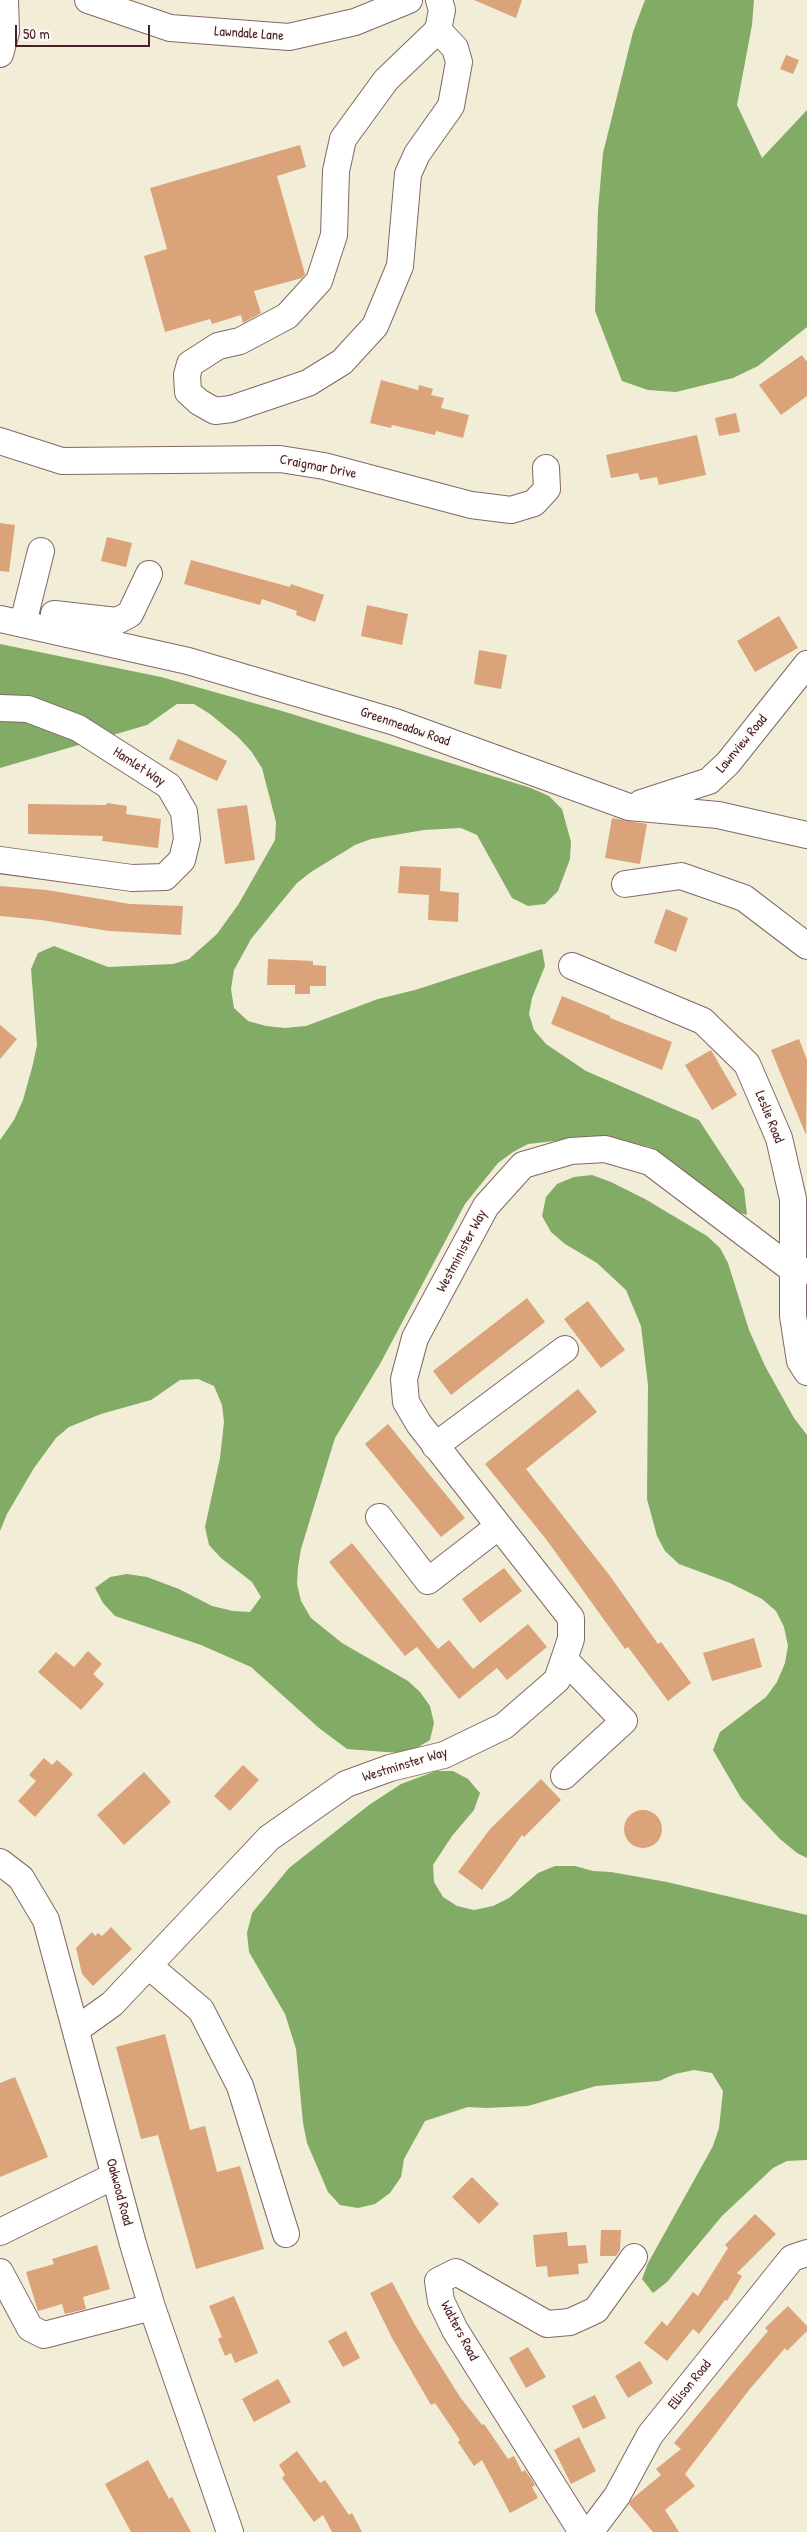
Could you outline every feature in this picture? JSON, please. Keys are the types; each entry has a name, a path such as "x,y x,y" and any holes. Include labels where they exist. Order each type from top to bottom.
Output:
{"street":[{"path":"0,54 6,32 5,0"},
{"name":"Lawndale Lane","path":"88,0 170,28 289,38 355,22 410,0"},
{"path":"438,30 455,48 459,62 451,106 417,154 408,174 400,266 375,326 342,362 308,383 231,408 215,410 199,402 188,392 187,375 190,364 218,346 240,341 287,316 320,281 334,235 336,171 343,139 386,80 438,30 442,10 439,0"},
{"name":"Craigmar Drive","path":"0,440 62,461 280,459 324,466 471,505 511,510 534,504 547,489 546,468"},
{"path":"41,551 16,617 117,620 130,614 149,574"},
{"name":"Greenmeadow Road","path":"16,617 188,661 395,722 629,807 718,815 807,835"},
{"name":"Lawnview Road","path":"629,807 709,782 728,763 807,664"},
{"name":"Hamlet Way","path":"0,708 28,709 78,728 168,786 184,812 187,839 182,860 165,877 132,878 0,860"},
{"path":"626,884 681,876 744,898 807,946"},
{"name":"Leslie Road","path":"572,966 703,1020 747,1064 781,1146 793,1199 800,1270 793,1316 800,1360 807,1372"},
{"name":"Westminister Way","path":"419,1424 406,1402 404,1378 415,1338 486,1206 523,1165 570,1150 605,1149 650,1162 800,1270"},
{"path":"434,1446 565,1348"},
{"name":"Westminster Way","path":"77,2029 112,2004 269,1838 346,1784 390,1768 444,1755 504,1726 557,1680 566,1660 571,1639 571,1618 434,1446 419,1424"},
{"path":"379,1517 428,1581 499,1526"},
{"path":"564,1776 624,1721 566,1660"},
{"name":"Oakwood Road","path":"0,1862 22,1878 46,1920 77,2029 114,2176 152,2307 230,2532"},
{"path":"149,1966 201,2010 240,2086 286,2234"},
{"path":"0,2232 114,2176"},
{"name":"Ellison Road","path":"590,2532 616,2496 650,2435 792,2258 807,2253"},
{"name":"Walters Road","path":"582,2532 455,2330 441,2301 438,2281 456,2272 547,2324 570,2322 596,2310 634,2257"},
{"path":"0,2272 30,2328 44,2335 152,2307"}],"green space":[{"path":"645,0 754,0 752,25 737,105 762,158 807,110 807,327 758,366 733,378 676,392 648,390 622,381 595,311 598,210 603,153 633,32"},
{"path":"0,644 161,677 282,711 531,788 549,796 562,809 571,842 570,859 558,891 545,904 528,906 512,898 477,835 461,828 424,830 371,839 355,845 311,872 297,883 251,939 234,970 231,989 234,1008 248,1021 266,1026 285,1028 306,1026 378,999 415,990 542,949 545,966 532,998 529,1014 534,1030 546,1044 586,1071 699,1120 744,1189 747,1215 708,1202 676,1168 650,1147 616,1139 563,1140 528,1144 513,1152 498,1163 465,1204 380,1364 335,1438 301,1549 298,1567 297,1584 301,1601 311,1618 342,1643 408,1681 420,1692 430,1706 434,1723 430,1740 415,1749 399,1753 347,1749 319,1728 251,1667 201,1645 115,1616 103,1603 95,1588 110,1577 127,1574 147,1577 179,1589 212,1606 233,1611 250,1612 261,1597 252,1582 221,1558 209,1545 205,1527 220,1458 224,1422 222,1405 214,1386 198,1379 180,1380 151,1400 101,1414 69,1427 56,1438 34,1468 7,1514 0,1531 0,1140 14,1120 23,1100 37,1045 31,969 38,953 54,946 108,967 173,964 189,959 217,934 238,905 275,840 276,822 262,768 251,751 238,737 210,714 194,704 177,704 147,725 0,768"},
{"path":"592,1175 645,1199 707,1236 720,1248 728,1263 749,1330 765,1366 794,1418 807,1435 807,1858 797,1853 780,1839 741,1798 713,1750 720,1732 766,1697 777,1682 785,1663 788,1646 784,1627 776,1611 762,1599 730,1583 679,1564 665,1551 657,1536 647,1499 648,1385 641,1326 626,1290 597,1263 565,1244 551,1232 542,1216 546,1197 557,1184 574,1177"},
{"path":"436,1771 453,1771 468,1779 480,1793 474,1810 452,1836 433,1865 434,1882 443,1897 457,1906 474,1910 493,1906 509,1898 538,1873 555,1866 575,1866 593,1871 611,1872 667,1882 807,1915 807,2160 787,2161 773,2168 722,2216 667,2282 653,2293 642,2279 648,2263 713,2146 719,2128 723,2091 712,2073 694,2070 675,2074 659,2081 596,2086 528,2106 468,2107 425,2121 404,2159 401,2177 390,2193 375,2204 358,2208 340,2205 328,2192 307,2143 303,2123 296,2049 285,2014 249,1952 247,1933 252,1913 289,1868 369,1805 401,1784"}],"building":[{"path":"474,0 522,0 516,18"},
{"path":"786,55 799,60 793,74 780,69"},
{"path":"300,145 306,167 277,176 305,274 302,278 254,291 261,313 243,323 241,315 212,324 210,319 165,332 144,256 167,249 150,188"},
{"path":"802,355 807,362 807,396 781,415 759,385"},
{"path":"381,380 418,390 419,385 433,389 431,395 444,398 441,408 469,415 463,438 436,431 435,435 392,425 391,428 370,423"},
{"path":"736,413 740,432 719,436 715,418"},
{"path":"697,435 706,475 659,485 657,477 640,480 638,473 611,478 606,455"},
{"path":"0,523 15,525 9,572 0,571"},
{"path":"107,537 132,543 126,567 101,561"},
{"path":"191,560 290,587 291,584 324,595 315,622 296,615 297,611 262,599 260,605 184,584"},
{"path":"367,605 408,614 402,645 361,636"},
{"path":"779,616 798,648 755,672 737,641"},
{"path":"479,650 507,655 501,689 474,684"},
{"path":"178,739 227,761 217,781 169,759"},
{"path":"107,803 127,806 126,814 161,819 158,848 102,841 103,836 28,834 28,804 106,805"},
{"path":"247,805 255,860 225,864 217,809"},
{"path":"612,818 647,824 640,864 605,858"},
{"path":"400,866 441,868 440,891 459,893 458,922 428,920 429,895 398,893"},
{"path":"0,886 47,890 130,904 183,906 181,935 109,931 41,920 0,916"},
{"path":"666,909 688,918 676,952 654,943"},
{"path":"268,959 313,961 313,965 326,966 326,986 310,986 310,994 295,994 295,985 267,985"},
{"path":"562,996 610,1016 610,1018 672,1042 662,1070 551,1024"},
{"path":"0,1025 17,1039 0,1059"},
{"path":"799,1039 807,1060 806,1135 771,1050"},
{"path":"711,1050 737,1095 712,1110 685,1065"},
{"path":"527,1298 545,1322 451,1395 433,1371"},
{"path":"588,1301 625,1350 601,1368 564,1319"},
{"path":"578,1389 597,1412 526,1469 610,1576 658,1644 661,1642 691,1683 668,1701 628,1647 625,1649 546,1539 485,1464"},
{"path":"388,1424 465,1518 441,1537 365,1444"},
{"path":"352,1543 438,1649 449,1640 473,1669 528,1624 547,1647 507,1680 497,1668 459,1699 417,1647 405,1656 329,1562"},
{"path":"504,1568 522,1591 480,1623 462,1599"},
{"path":"754,1638 762,1667 712,1681 703,1653"},
{"path":"88,1651 102,1664 93,1674 104,1684 81,1710 38,1672 56,1652 74,1667"},
{"path":"44,1758 52,1765 57,1760 73,1774 35,1817 18,1801 36,1781 29,1775"},
{"path":"243,1765 259,1780 230,1811 214,1796"},
{"path":"144,1772 171,1802 124,1845 97,1815"},
{"path":"541,1779 561,1800 524,1837 522,1835 482,1890 458,1872 490,1829"},
{"path":"643,1810 656,1816 662,1829 656,1842 643,1848 630,1842 624,1829 630,1816"},
{"path":"111,1927 132,1949 93,1986 82,1974 76,1948 92,1932 95,1936 98,1933 102,1936"},
{"path":"165,2034 190,2130 205,2126 217,2172 240,2166 264,2249 196,2269 158,2135 141,2139 116,2047"},
{"path":"15,2077 48,2157 0,2177 0,2083"},
{"path":"472,2177 499,2204 479,2224 452,2197"},
{"path":"755,2214 776,2234 737,2273 742,2276 727,2301 725,2300 699,2334 693,2329 667,2361 644,2343 662,2321 667,2326 693,2292 698,2296 728,2248 725,2245"},
{"path":"601,2230 621,2230 620,2250 616,2256 600,2256"},
{"path":"567,2232 568,2246 586,2245 588,2263 578,2264 579,2274 548,2277 547,2266 536,2267 533,2235"},
{"path":"97,2245 110,2289 83,2297 86,2309 65,2314 62,2304 38,2311 26,2272 54,2264 52,2259"},
{"path":"392,2282 415,2325 460,2397 482,2425 484,2424 508,2459 514,2456 522,2472 525,2470 535,2485 532,2487 538,2498 510,2513 482,2460 474,2466 458,2442 460,2440 435,2403 431,2405 392,2338 370,2293"},
{"path":"234,2296 258,2353 235,2363 231,2353 225,2356 218,2339 222,2337 209,2306"},
{"path":"788,2306 807,2326 807,2331 787,2351 785,2348 749,2390 685,2474 695,2486 665,2510 679,2532 653,2532 629,2504 632,2499 661,2475 656,2469 681,2449 674,2443 768,2331 765,2328"},
{"path":"346,2331 360,2358 343,2367 328,2341"},
{"path":"528,2347 546,2377 526,2388 509,2358"},
{"path":"640,2361 653,2383 628,2398 615,2376"},
{"path":"278,2379 291,2402 254,2422 242,2399"},
{"path":"595,2395 606,2418 583,2429 572,2406"},
{"path":"579,2437 596,2471 571,2484 554,2450"},
{"path":"297,2451 320,2483 325,2480 349,2515 352,2513 362,2532 332,2532 323,2515 314,2522 282,2478 285,2475 279,2465"},
{"path":"148,2460 169,2499 172,2497 191,2532 131,2532 105,2484"}]}
